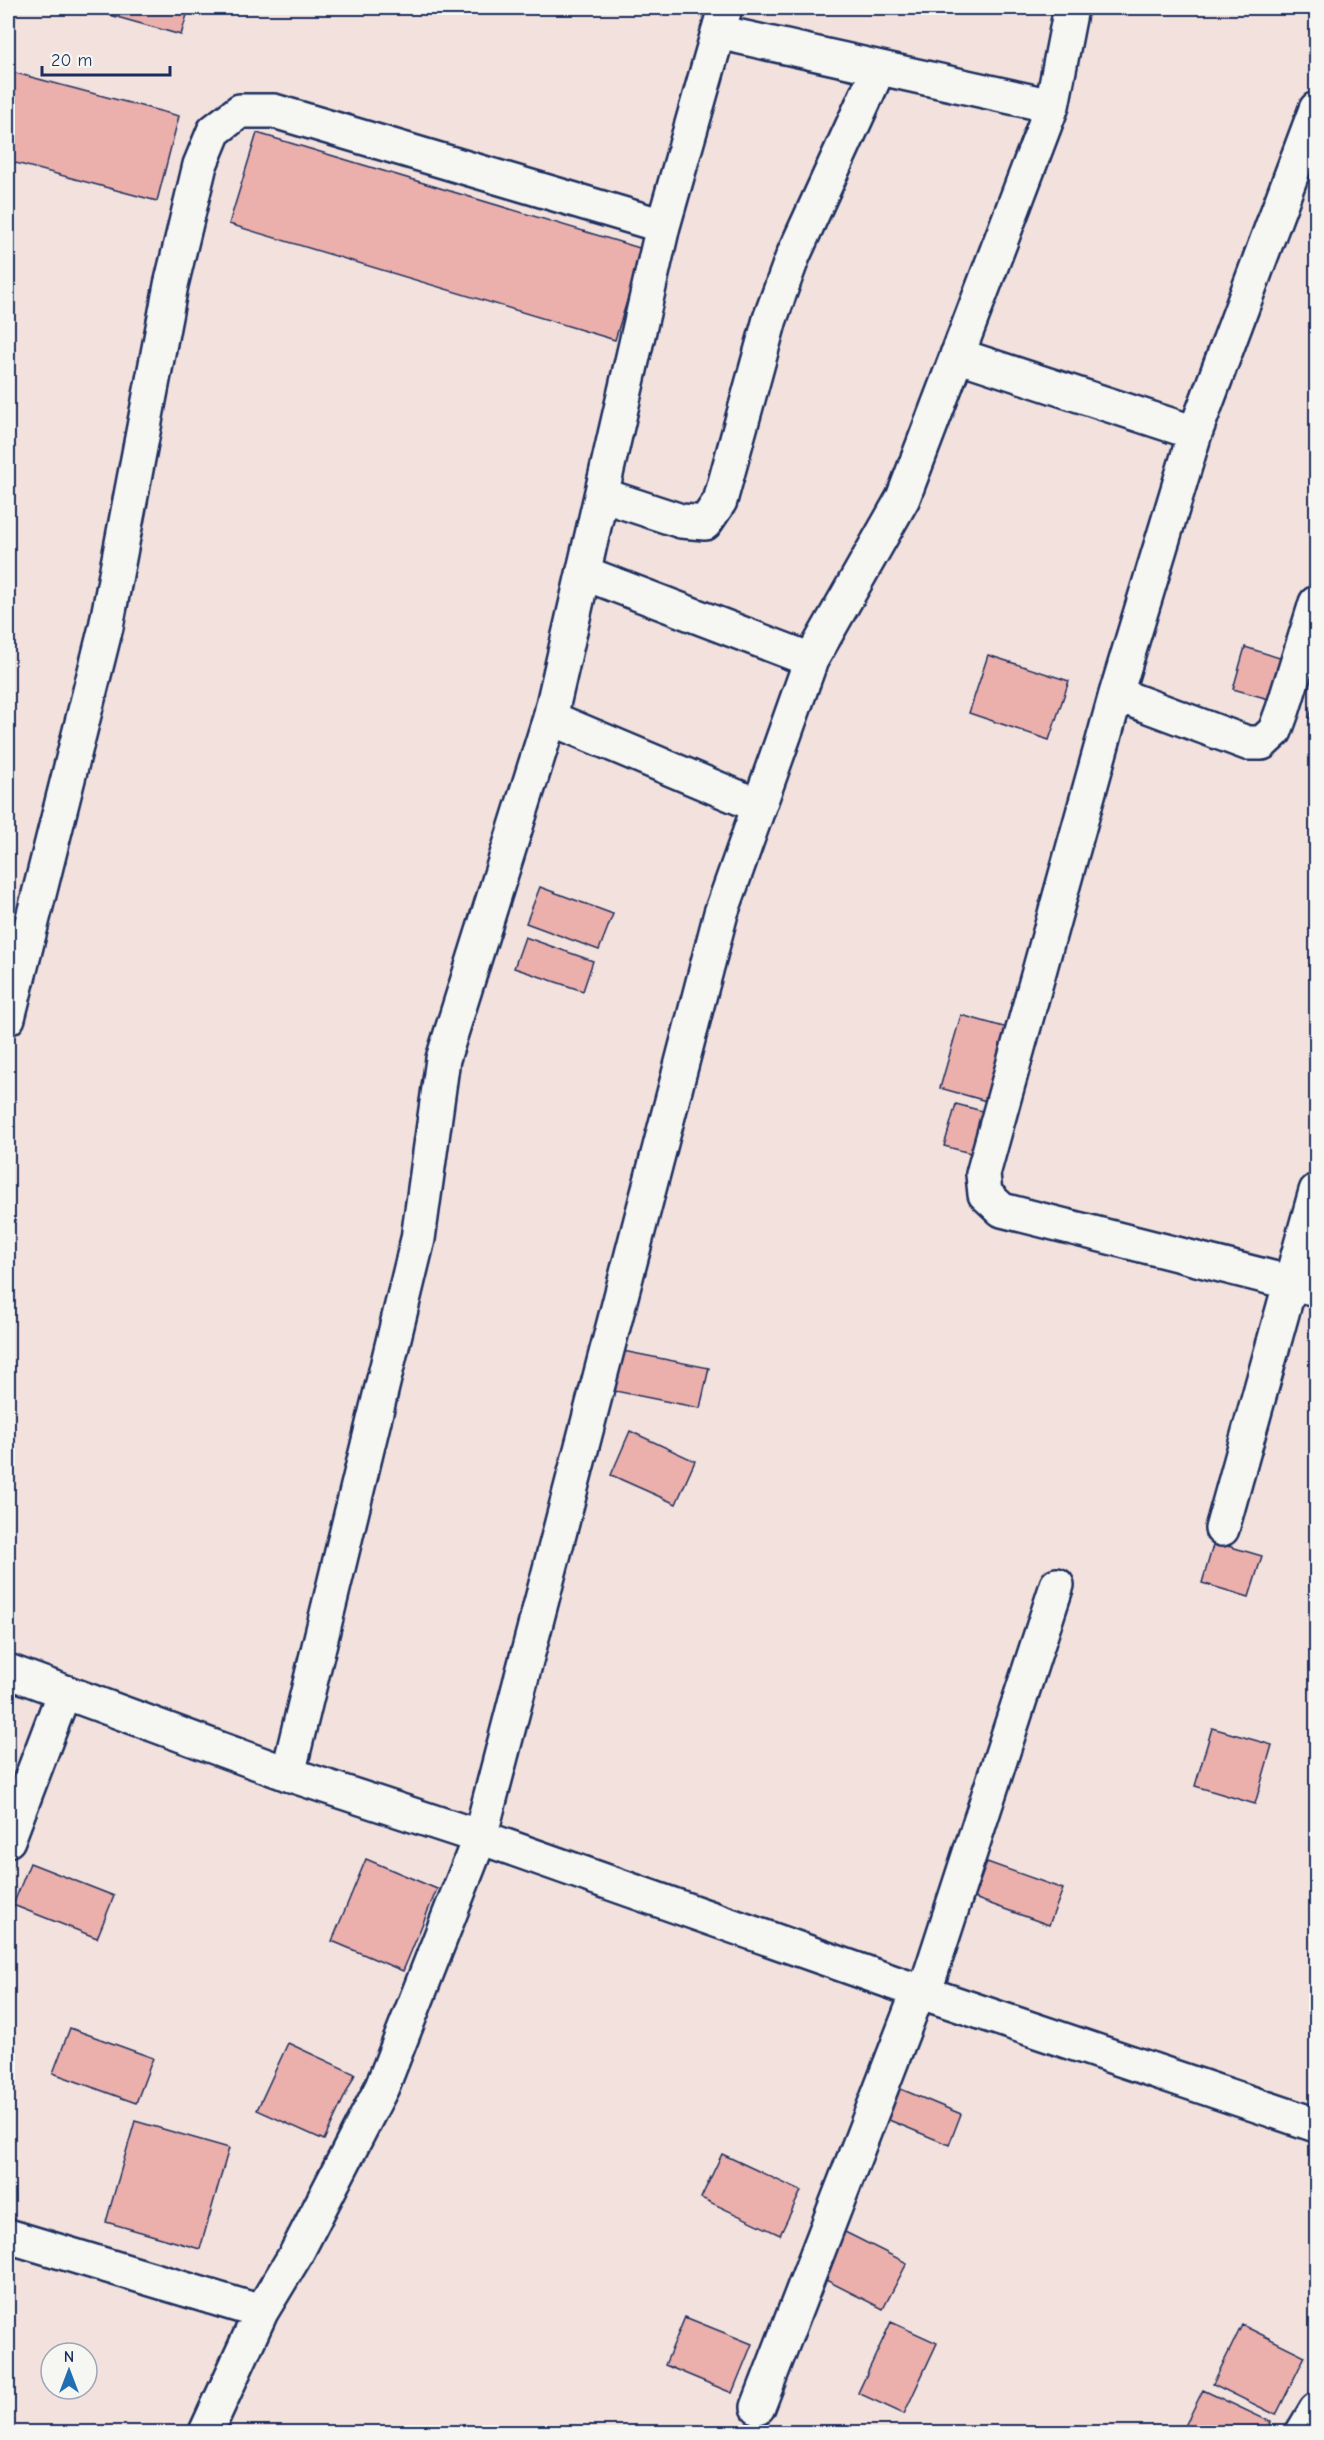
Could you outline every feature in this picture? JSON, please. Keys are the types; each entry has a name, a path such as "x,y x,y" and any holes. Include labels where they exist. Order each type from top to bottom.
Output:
{"street":[{"path":"206,2433 261,2312 296,2254 382,2087 480,1837 721,912 811,660 903,498 1052,106 1071,8"},
{"path":"288,1774 418,1239 443,1059 550,718 663,226 721,20 879,68 1052,106"},
{"path":"602,495 681,520 705,523 720,501 770,319 789,267 879,68"},
{"path":"1304,1285 1002,1210 985,1194 983,1174 1116,694 1195,433 1317,109"},
{"path":"8,1018 106,627 171,285 200,165 214,131 240,111 274,111 663,226"},
{"path":"957,355 1195,433"},
{"path":"584,573 811,660"},
{"path":"1116,694 1246,743 1262,743 1275,731 1317,603"},
{"path":"550,718 759,806"},
{"path":"1222,1528 1304,1285 1317,1191"},
{"path":"758,2408 922,1991 1057,1584"},
{"path":"8,1671 288,1774 480,1837 922,1991 1317,2125"},
{"path":"8,1840 64,1692"},
{"path":"8,2236 261,2312"},
{"path":"1303,2433 1317,2410"}],"building":[{"path":"85,8 189,8 181,35"},
{"path":"8,71 179,116 157,201 8,161"},
{"path":"257,133 643,249 615,340 229,224"},
{"path":"1245,647 1289,661 1276,701 1233,689"},
{"path":"988,655 1069,681 1049,740 969,713"},
{"path":"1316,699 1316,720 1309,718"},
{"path":"540,887 613,914 599,950 526,923"},
{"path":"525,937 593,961 583,991 514,968"},
{"path":"961,1015 1011,1029 990,1102 940,1088"},
{"path":"956,1104 986,1112 974,1154 944,1146"},
{"path":"623,1351 709,1368 700,1408 615,1391"},
{"path":"630,1431 695,1461 676,1504 611,1475"},
{"path":"1214,1542 1262,1556 1249,1597 1202,1583"},
{"path":"1212,1728 1272,1745 1255,1804 1195,1786"},
{"path":"366,1859 437,1889 403,1971 332,1941"},
{"path":"987,1862 1063,1889 1049,1925 974,1898"},
{"path":"30,1863 114,1896 97,1938 13,1905"},
{"path":"70,2028 153,2058 136,2103 53,2073"},
{"path":"288,2043 355,2074 324,2140 257,2110"},
{"path":"891,2085 961,2114 949,2145 877,2115"},
{"path":"135,2121 229,2148 200,2249 106,2222"},
{"path":"722,2154 801,2191 780,2235 701,2198"},
{"path":"841,2230 907,2263 883,2309 818,2276"},
{"path":"685,2317 752,2344 732,2393 665,2365"},
{"path":"891,2322 937,2343 904,2414 858,2393"},
{"path":"1242,2325 1305,2356 1276,2415 1213,2384"},
{"path":"1203,2390 1271,2422 1266,2432 1182,2432"}]}
